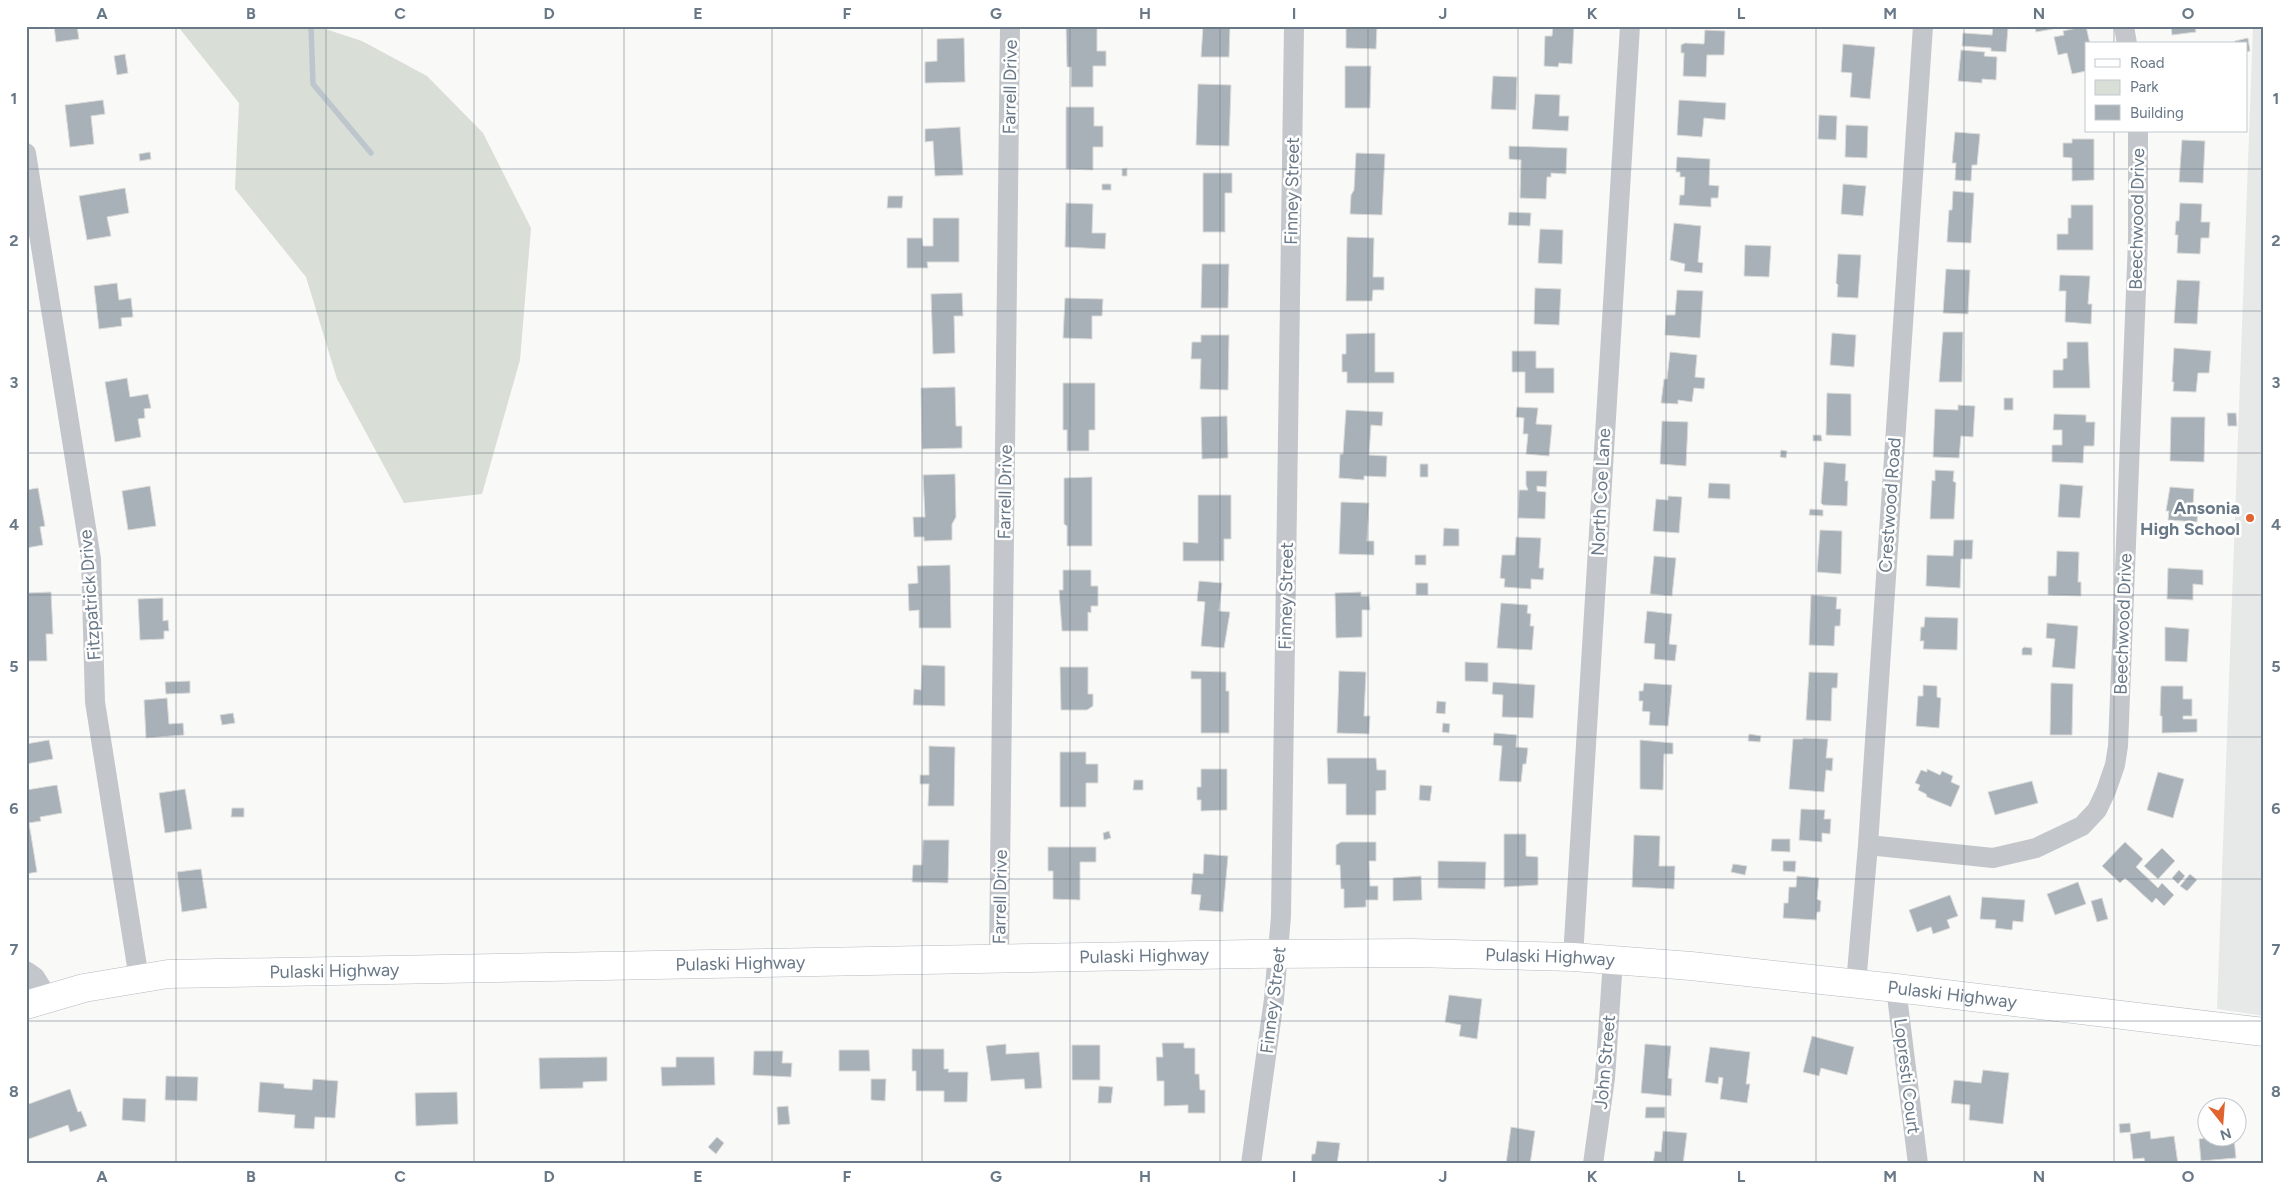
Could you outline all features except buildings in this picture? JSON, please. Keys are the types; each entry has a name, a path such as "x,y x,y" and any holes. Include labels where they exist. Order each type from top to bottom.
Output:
{"main road":[{"name":"Pulaski Highway","path":"36,1002 84,988 139,978 178,974 999,957 1412,953 1573,957 1614,960 1896,988 2264,1032"}],"street":[{"name":"Farrell Drive","path":"999,957 1010,26"},
{"name":"Finney Street","path":"1251,1164 1279,954 1281,916 1294,26"},
{"name":"North Coe Lane","path":"1573,957 1630,26"},
{"name":"Crestwood Road","path":"1856,984 1868,845 1923,26"},
{"path":"2124,26 2127,42"},
{"name":"Beechwood Drive","path":"1868,845 1993,858 2036,848 2082,826 2097,810 2106,791 2115,765 2118,746 2138,240 2138,132"},
{"name":"Fitzpatrick Drive","path":"26,154 91,559 95,702 139,978"},
{"name":"John Street","path":"1593,1164 1605,1078 1614,960"},
{"path":"26,974 33,980 36,1002"},
{"name":"Lopresti Court","path":"1896,988 1918,1164"}],"shaded area":[{"name":"Ansonia High School","path":"2253,26 2264,26 2264,1016 2217,1009"}],"green space":[{"path":"190,26 316,26 362,41 427,76 483,133 531,228 520,360 482,494 404,503 337,379 306,277 235,189 239,103 180,29"}],"waterway":[{"path":"311,26 313,84 371,153"}],"place":[{"name":"Ansonia High School","path":"2250,518"}]}
